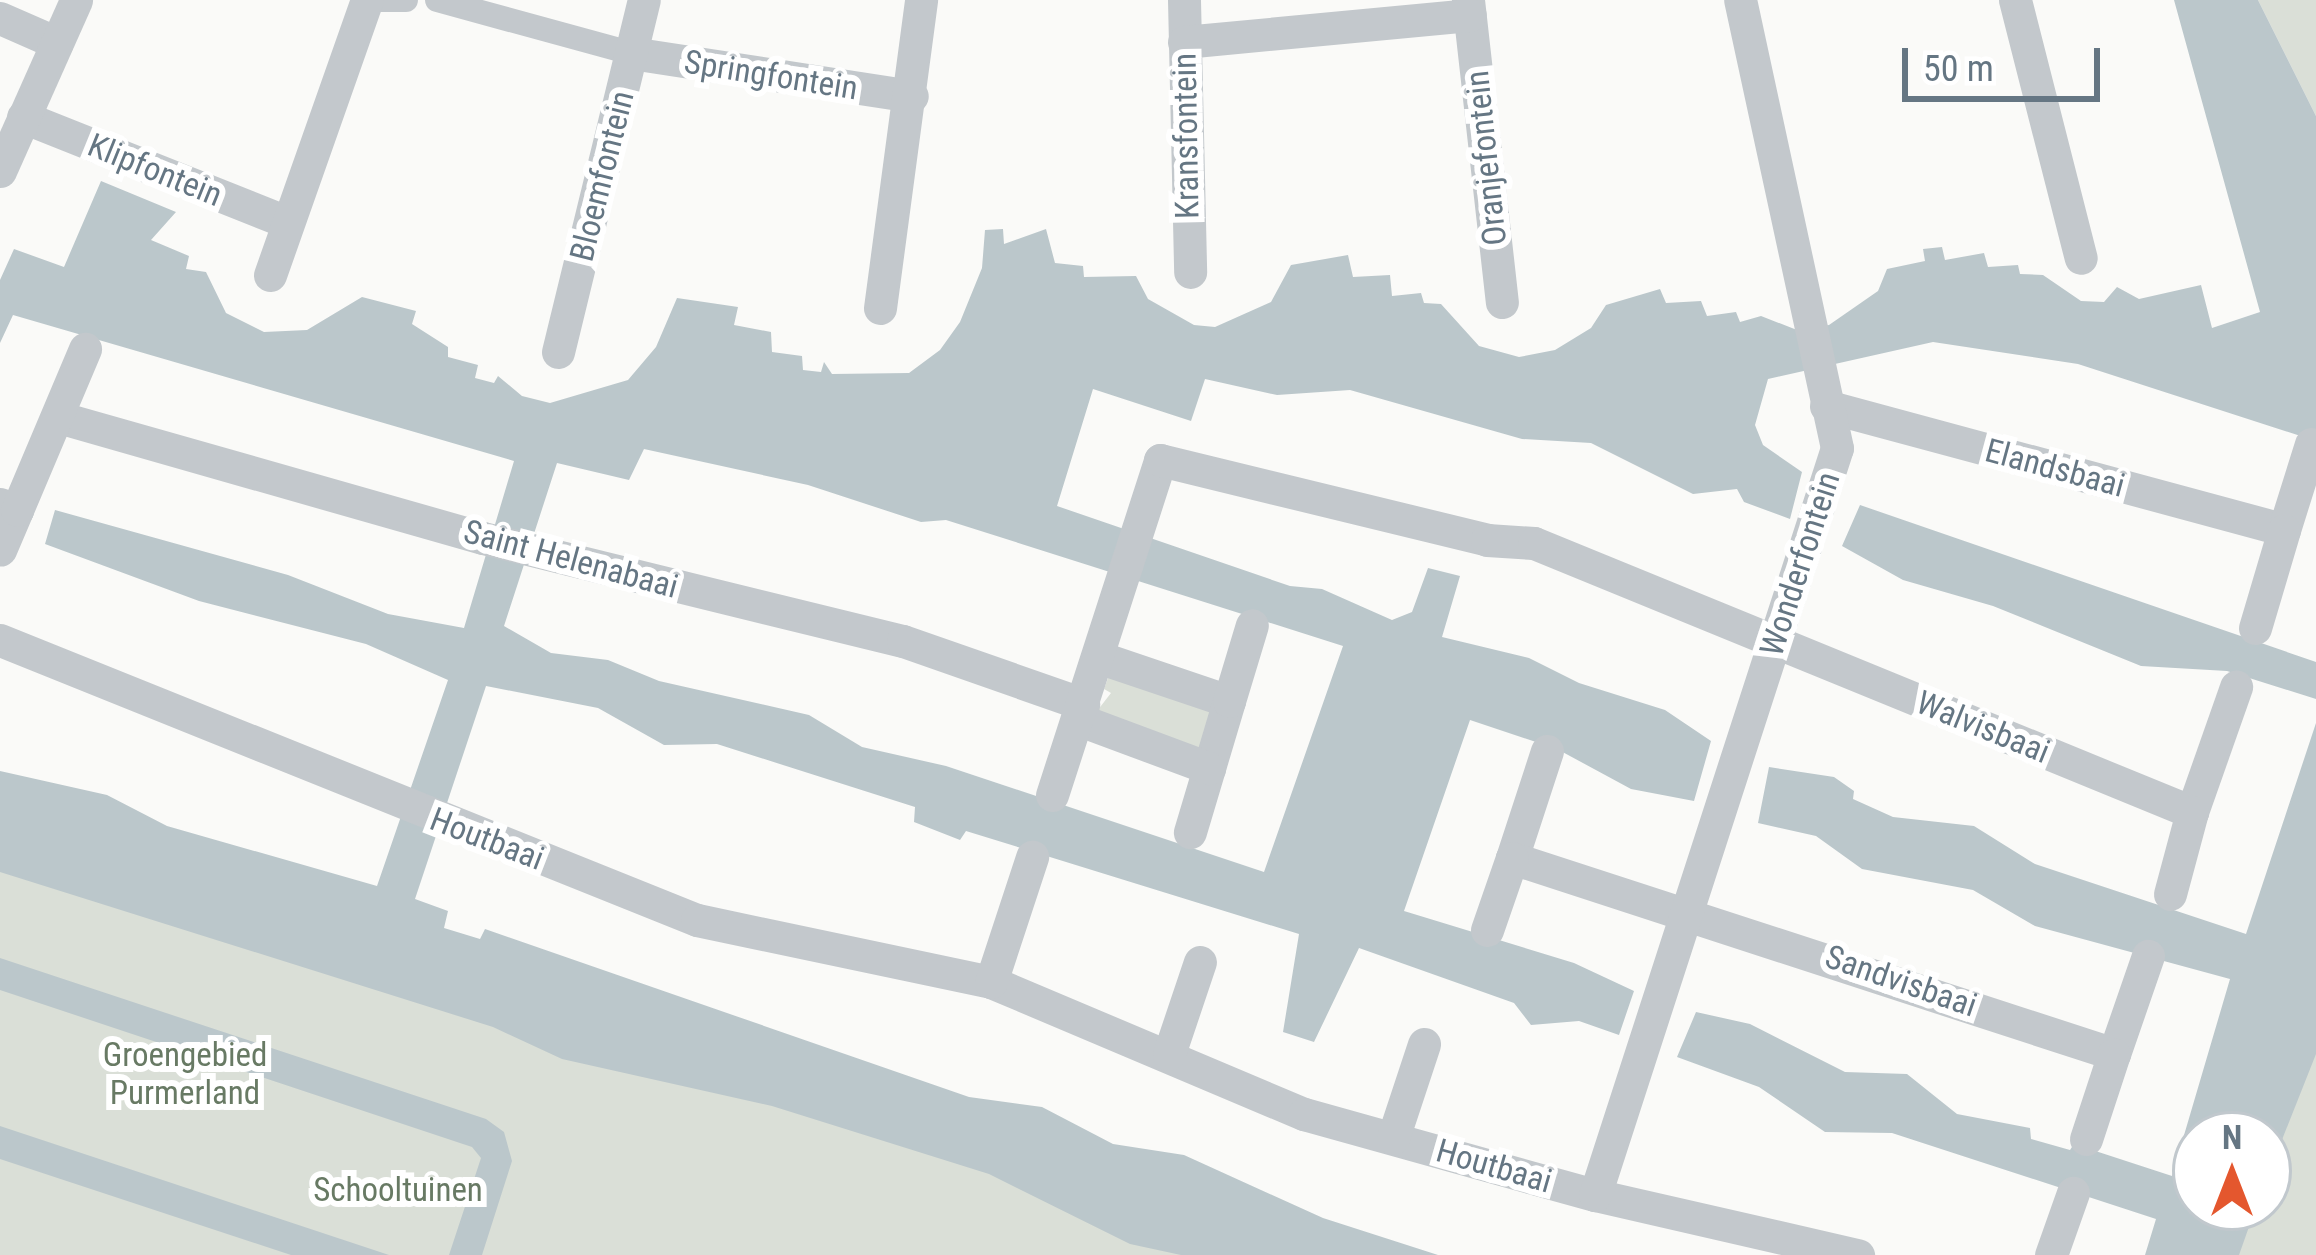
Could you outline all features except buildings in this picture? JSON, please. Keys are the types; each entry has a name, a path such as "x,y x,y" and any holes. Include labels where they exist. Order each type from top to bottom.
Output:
{"street":[{"path":"0,171 47,39 76,0"},
{"path":"270,275 371,0 406,0"},
{"path":"437,0 631,53"},
{"name":"Bloemfontein","path":"558,352 644,0"},
{"path":"880,308 921,0"},
{"name":"Kransfontein","path":"1184,0 1190,272"},
{"name":"Wonderfontein","path":"1595,1195 1837,448 1740,0"},
{"path":"2015,0 2081,258"},
{"name":"Oranjefontein","path":"1184,41 1469,8 1502,302"},
{"path":"0,18 47,39"},
{"name":"Springfontein","path":"631,53 911,96"},
{"name":"Klipfontein","path":"23,117 287,223"},
{"path":"0,550 9,507 58,417 86,349"},
{"name":"Elandsbaai","path":"1826,406 2284,530"},
{"name":"Saint Helenabaai","path":"58,417 483,538 903,641 1209,768"},
{"path":"2254,628 2311,444"},
{"path":"1052,795 1160,460 1487,540 1534,543 1774,643"},
{"path":"1190,832 1252,625"},
{"name":"Houtbaai","path":"0,640 400,806 697,920 991,982 1304,1114 1595,1195 1858,1255"},
{"name":"Walvisbaai","path":"1774,643 2192,812"},
{"path":"1098,657 1228,701"},
{"path":"2170,894 2192,812 2236,687"},
{"path":"1487,930 1547,751"},
{"path":"991,982 1032,857"},
{"path":"1511,858 1688,910"},
{"name":"Sandvisbaai","path":"1688,910 2114,1054"},
{"path":"2086,1139 2148,956"},
{"path":"1169,1054 1200,962"},
{"name":"Houtbaai","path":"1393,1138 1424,1044"},
{"path":"2050,1255 2073,1193"}],"green space":[{"path":"2258,0 2316,0 2316,116"},
{"path":"1111,670 1212,704 1203,750 1097,711 1111,693 1104,689"},
{"name":"Groengebied Purmerland","path":"0,825 1331,1255 0,1255"},
{"path":"2316,891 2316,1255 2186,1255 2194,1231 2292,1231 2292,1111 2273,1111"}],"shaded area":[{"path":"2174,0 2258,0 2316,116 2316,441 2078,364 1933,342 1768,379 1755,425 1763,445 1802,472 1790,519 1744,502 1737,489 1693,494 1591,443 1522,439 1350,390 1277,395 1205,379 1191,421 1093,389 1057,506 1290,586 1322,589 1392,620 1412,612 1428,568 1460,576 1442,637 1529,658 1579,683 1665,710 1711,741 1694,801 1631,789 1557,749 1470,720 1404,911 1574,963 1634,991 1619,1035 1579,1021 1531,1025 1514,1003 1359,948 1314,1042 1283,1032 1299,934 966,831 960,840 914,822 915,807 717,744 664,745 598,708 486,686 415,899 448,911 444,928 480,939 485,929 969,1097 1042,1107 1113,1144 1184,1155 1323,1218 1438,1255 1181,1255 1130,1244 989,1174 772,1106 562,1059 493,1027 0,872 0,771 107,795 167,826 377,886 448,680 366,644 199,601 45,544 55,510 288,575 388,614 464,628 514,461 13,315 0,343 0,280 14,249 64,267 101,181 176,212 151,240 189,256 186,269 206,272 226,313 264,332 307,330 362,297 416,311 412,324 448,347 448,357 478,365 475,378 494,383 498,376 522,396 550,403 628,380 656,347 677,298 738,307 734,325 771,332 772,352 802,356 803,370 821,372 824,362 832,374 909,373 940,350 960,322 982,268 985,230 1003,229 1004,244 1046,229 1055,263 1083,266 1084,277 1136,276 1148,299 1194,325 1215,327 1271,302 1291,265 1348,255 1353,277 1390,275 1392,296 1421,293 1424,303 1441,304 1479,346 1519,357 1555,350 1591,328 1606,305 1660,289 1666,303 1701,301 1707,316 1736,312 1740,322 1761,316 1797,330 1829,325 1878,291 1887,269 1925,261 1923,249 1942,247 1945,260 1984,253 1988,267 2018,265 2020,274 2043,275 2081,301 2104,302 2117,287 2139,299 2201,285 2212,328 2260,312","holes":["644,449 808,485 921,522 946,520 1343,646 1264,872 946,766 862,747 809,715 659,681 608,660 551,653 504,626 557,463 629,480"]},
{"path":"1860,505 2316,662 2316,699 2227,671 2141,666 1993,606 1903,580 1842,546"},
{"path":"2316,723 2316,1054 2292,1114 2191,1111 2230,979 2035,926 1973,890 1862,869 1816,836 1758,823 1769,767 1834,777 1854,791 1853,799 1893,817 1974,826 2035,864 2246,934"},
{"path":"0,958 486,1119 504,1132 512,1161 482,1255 449,1255 481,1158 472,1147 0,990"},
{"path":"1696,1012 1750,1024 1845,1072 1907,1074 1957,1114 2030,1128 2031,1139 2070,1150 2074,1144 2172,1176 2172,1231 2248,1231 2239,1255 2145,1255 2156,1219 1892,1133 1825,1132 1759,1087 1677,1057"},
{"path":"0,1126 389,1255 291,1255 0,1159"}],"park label":[{"name":"Schooltuinen","path":"398,1190"}]}
